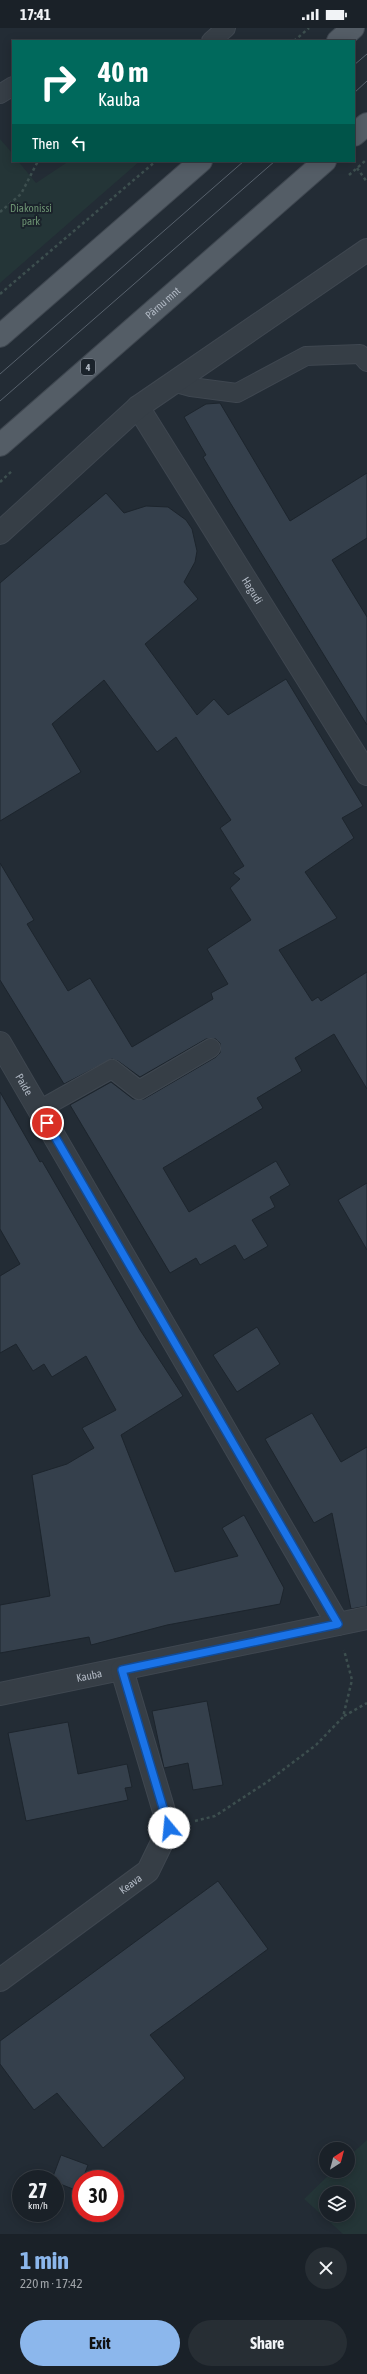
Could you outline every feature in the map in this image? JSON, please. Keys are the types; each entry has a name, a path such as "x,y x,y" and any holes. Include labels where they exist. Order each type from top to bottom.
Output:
{"main road":[{"path":"339,40 353,28"},
{"path":"355,135 367,124"},
{"path":"0,336 200,162"},
{"name":"Pärnu mnt","path":"0,445 324,162"}],"street":[{"path":"0,533 138,407 367,250"},
{"name":"Hagudi","path":"138,407 367,774"},
{"name":"Paide","path":"0,1043 338,1624"},
{"name":"Kauba","path":"0,1694 122,1670 367,1618"},
{"path":"122,1670 169,1828"},
{"name":"Keava","path":"0,1980 148,1871 169,1828"}],"lane":[{"path":"212,40 226,28"},
{"path":"0,94 12,87"},
{"path":"173,382 191,387 237,393 306,356 360,354 367,362"},
{"path":"39,1110 112,1069 139,1090 211,1048"}],"path":[{"path":"295,40 309,28"},
{"path":"0,212 21,194 37,162"},
{"path":"0,294 155,162"},
{"path":"357,168 367,182"},
{"path":"338,1624 352,1680 343,1717"},
{"path":"169,1828 215,1816 267,1782 316,1745 343,1717 367,1703"}],"green space":[{"name":"Diakonissi park","path":"0,139 12,153 12,162 19,162 36,183 68,162 139,162 0,283"},
{"path":"367,2140 367,2234 343,2234 330,2222 355,2222 355,2186 319,2186 319,2212 304,2199 326,2178 355,2178 355,2151"}],"building":[{"path":"220,403 290,521 367,473 367,538 332,560 367,617 367,725 203,457 206,455 184,417 206,404"},
{"path":"106,493 124,513 146,506 168,507 186,520 192,529 197,551 195,562 184,582 198,599 145,644 197,715 214,699 228,715 286,679 363,806 342,818 354,838 305,872 337,918 279,950 312,1001 318,997 321,1001 367,972 367,1089 334,1034 295,1058 302,1071 257,1098 263,1108 163,1168 189,1212 276,1161 290,1185 270,1197 275,1207 252,1220 268,1246 244,1260 235,1245 200,1265 196,1258 170,1273 70,1105 111,1082 133,1099 144,1099 216,1057 220,1053 220,1043 216,1039 206,1039 140,1077 118,1061 112,1059 64,1084 0,980 0,863 34,920 27,924 68,991 90,978 132,1047 213,999 211,993 228,984 207,949 251,920 230,888 240,879 233,873 244,866 220,828 231,820 176,737 157,752 104,680 52,724 81,772 0,821 0,583"},
{"path":"0,1092 40,1162 42,1161 140,1330 183,1396 121,1435 175,1572 238,1556 222,1528 244,1515 284,1588 280,1604 167,1625 91,1645 89,1637 0,1653 0,1605 50,1596 32,1475 67,1464 94,1448 82,1428 116,1410 86,1356 52,1377 44,1364 33,1371 16,1344 0,1353 0,1276 20,1264 0,1229"},
{"path":"367,1183 367,1250 338,1200"},
{"path":"257,1327 280,1364 237,1392 213,1355"},
{"path":"312,1413 341,1462 367,1447 367,1606 351,1609 332,1513 314,1523 265,1439"},
{"path":"207,1701 223,1785 193,1790 188,1763 164,1768 152,1711"},
{"path":"68,1722 78,1774 127,1764 132,1787 125,1788 128,1800 26,1821 8,1733"},
{"path":"218,1881 268,1949 150,2035 185,2078 103,2148 57,2093 34,2110 0,2064 0,2041"},
{"path":"61,2155 88,2165 86,2170 72,2170 72,2189 64,2186 64,2170 55,2170"}],"tram line":[{"path":"355,64 367,54"},
{"path":"355,92 367,81"},
{"path":"0,374 243,162"},
{"path":"0,401 274,162"}],"route":[{"path":"47,1123 338,1624 122,1670 169,1828"}]}
